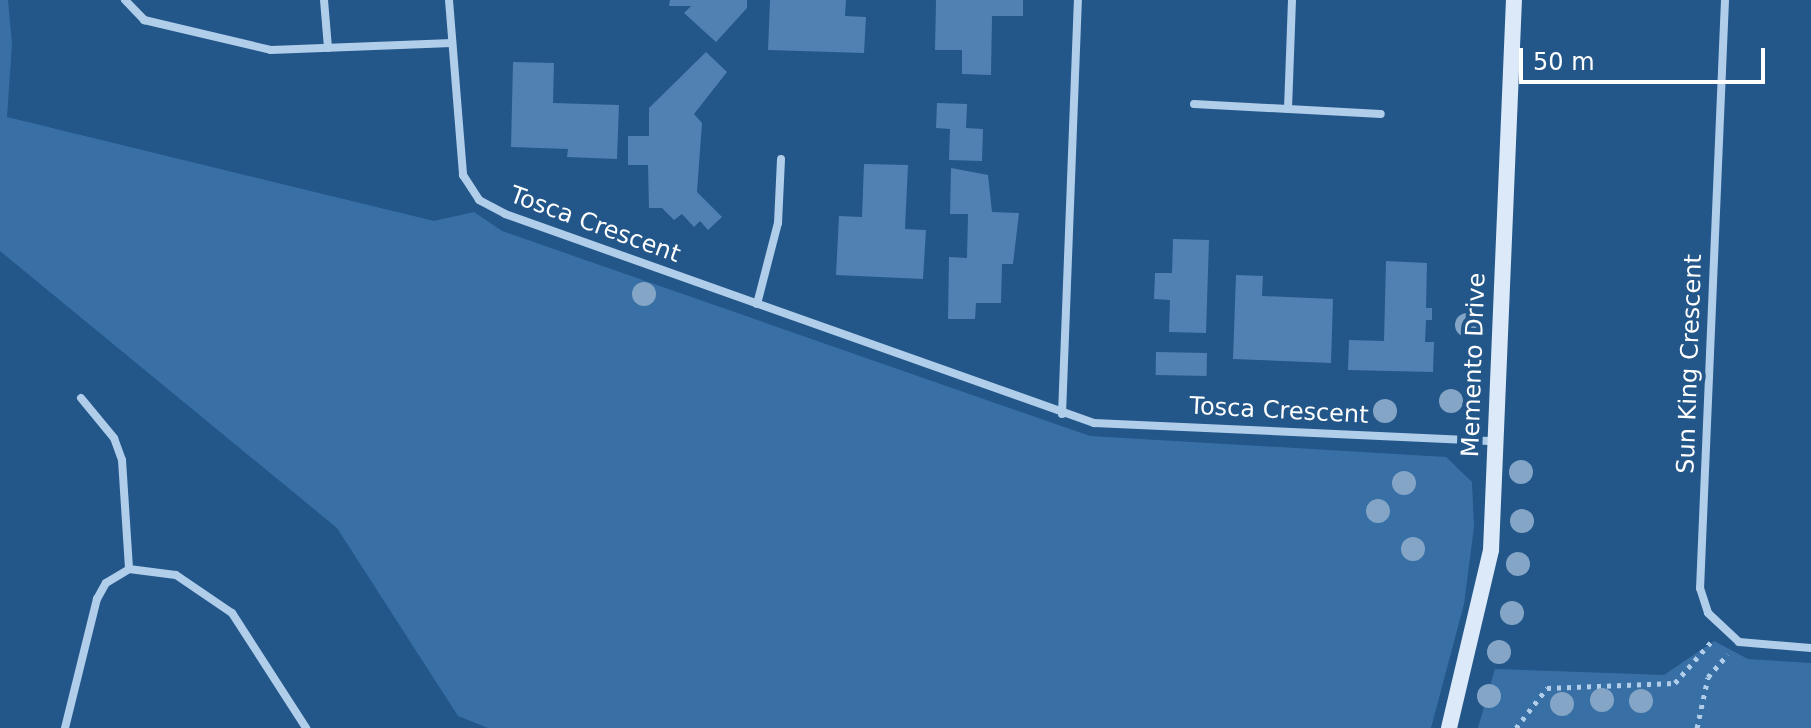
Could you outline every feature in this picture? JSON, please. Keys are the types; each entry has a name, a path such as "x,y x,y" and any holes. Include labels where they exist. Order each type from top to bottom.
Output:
{"street":[{"path":"125,0 136,15 154,22 271,50 452,43"},
{"path":"324,0 328,48"},
{"name":"Tosca Crescent","path":"449,0 463,175 479,200 559,235 1062,414 1107,424 1495,441"},
{"path":"1062,414 1078,0"},
{"path":"1288,109 1292,0"},
{"name":"Memento Drive","path":"1449,728 1491,550 1514,0"},
{"name":"Sun King Crescent","path":"1725,0 1700,588 1708,613 1739,642"},
{"path":"1194,104 1381,114"},
{"path":"757,304 778,223 781,159"},
{"path":"81,398 114,438 122,460 129,569"},
{"path":"65,728 97,599 106,583 129,569 176,575 232,613 306,728"},
{"path":"1739,642 1811,648"}],"path":[{"path":"1516,728 1547,688 1675,683 1722,629"},
{"path":"1697,728 1708,677 1739,642"}],"shaded area":[{"path":"0,0 8,0 12,44 7,117 434,221 474,212 502,231 1090,436 1446,457 1472,482 1474,527 1464,604 1431,728 488,728 458,716 337,528 0,251"},
{"path":"1714,641 1748,659 1811,663 1811,728 1478,728 1495,669 1664,675"}],"building":[{"path":"670,0 747,0 747,8 716,42 684,13 691,6 669,6"},
{"path":"770,0 846,0 845,16 866,17 864,53 768,50"},
{"path":"936,0 1023,0 1023,16 992,16 991,75 962,74 962,50 935,50"},
{"path":"706,52 727,72 694,114 702,123 697,192 722,217 708,230 700,221 694,227 682,214 674,220 662,208 649,208 648,165 628,165 628,136 649,136 649,108"},
{"path":"513,62 554,63 553,103 619,105 617,159 567,157 568,149 511,147"},
{"path":"937,103 967,104 966,128 983,129 982,161 949,160 950,129 936,128"},
{"path":"864,164 908,165 905,229 926,230 923,279 836,275 839,216 862,217"},
{"path":"951,168 988,175 992,212 1019,213 1013,264 1002,264 1001,303 976,303 975,319 948,319 949,257 967,258 968,214 950,214"},
{"path":"1173,239 1209,240 1206,333 1169,332 1170,300 1154,299 1155,273 1172,273"},
{"path":"1386,261 1427,263 1426,308 1432,308 1432,320 1426,320 1425,342 1434,342 1433,372 1348,370 1349,340 1384,341"},
{"path":"1236,275 1263,276 1262,296 1333,299 1331,363 1233,359"},
{"path":"1156,352 1207,353 1207,376 1156,375"}]}
